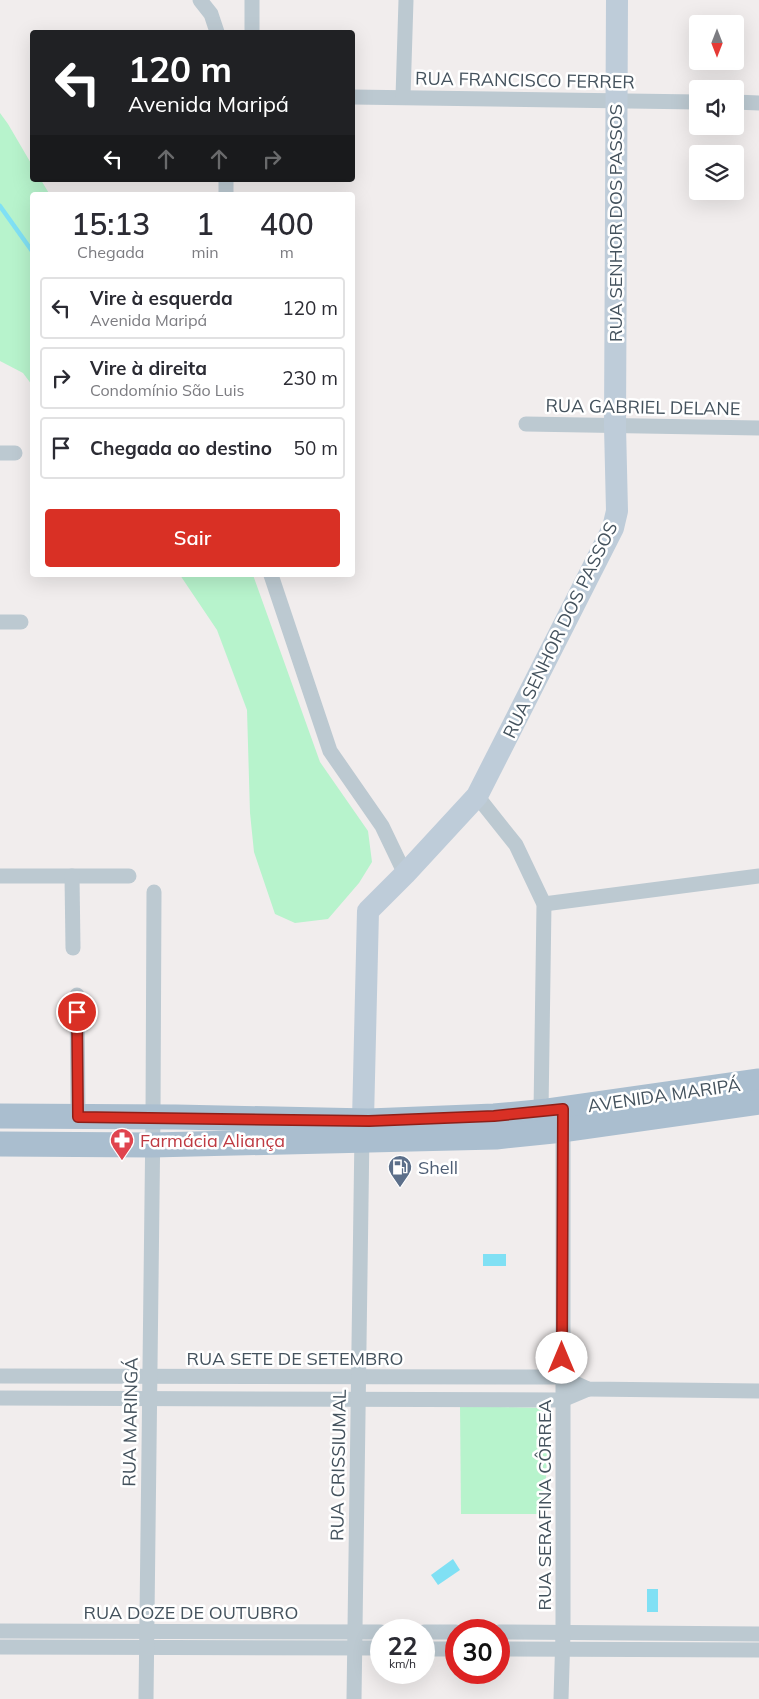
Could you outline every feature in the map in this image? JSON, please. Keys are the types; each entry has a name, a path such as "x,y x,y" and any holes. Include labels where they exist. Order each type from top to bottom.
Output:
{"main road":[{"name":"AVENIDA MARIPÁ","path":"562,1120 759,1082"},
{"name":"AVENIDA MARIPÁ","path":"0,1144 153,1145 362,1131 494,1116 562,1120 759,1102"},
{"name":"AVENIDA MARIPÁ","path":"0,1116 154,1117 362,1131"},
{"path":"153,1145 160,1139 161,1129 154,1117"}],"street":[{"path":"200,0 211,14 216,30"},
{"path":"252,0 252,30"},
{"path":"403,97 406,0"},
{"name":"RUA SENHOR DOS PASSOS","path":"362,1131 368,911 477,796 613,528 617,511 615,426 617,0"},
{"name":"RUA FRANCISCO FERRER","path":"355,97 689,102"},
{"path":"744,102 759,103"},
{"name":"RUA GABRIEL DELANE","path":"526,424 759,428"},
{"path":"271,577 330,751 382,826 405,874"},
{"path":"0,622 21,622"},
{"path":"477,796 516,845 544,904 759,876"},
{"path":"0,876 129,876"},
{"path":"72,876 73,948"},
{"path":"154,892 154,1117"},
{"name":"RUA SERAFINA CÔRREA","path":"544,904 562,1120 562,1699"},
{"path":"77,995 78,1117"},
{"name":"RUA CRISSIUMAL","path":"354,1699 362,1131"},
{"name":"RUA MARINGÁ","path":"146,1699 153,1145"},
{"name":"RUA SETE DE SETEMBRO","path":"0,1376 562,1377 588,1389"},
{"name":"RUA SETE DE SETEMBRO","path":"0,1398 562,1400 588,1389 759,1391"},
{"name":"RUA DOZE DE OUTUBRO","path":"0,1631 370,1632"},
{"path":"510,1632 759,1634"},
{"path":"0,1647 370,1648"},
{"path":"510,1649 759,1650"}],"green space":[{"path":"0,113 30,162 30,182 42,182 48,192 30,192 30,382 23,373 0,361"},
{"path":"181,577 254,577 320,762 368,831 372,862 359,883 328,919 295,923 275,914 254,852 250,813 247,710 217,630"},
{"path":"460,1406 548,1408 545,1514 461,1514"}],"water":[{"path":"483,1254 506,1254 506,1266 483,1266"},
{"path":"453,1559 460,1570 438,1585 431,1575"},
{"path":"647,1589 658,1589 658,1612 647,1612"}],"waterway":[{"path":"0,206 30,248"}],"place":[{"name":"Farmácia Aliança","path":"122,1161"},
{"name":"Shell","path":"400,1188"}],"route":[{"path":"77,1012 78,1117 369,1121 494,1116 563,1109 562,1358"}]}
